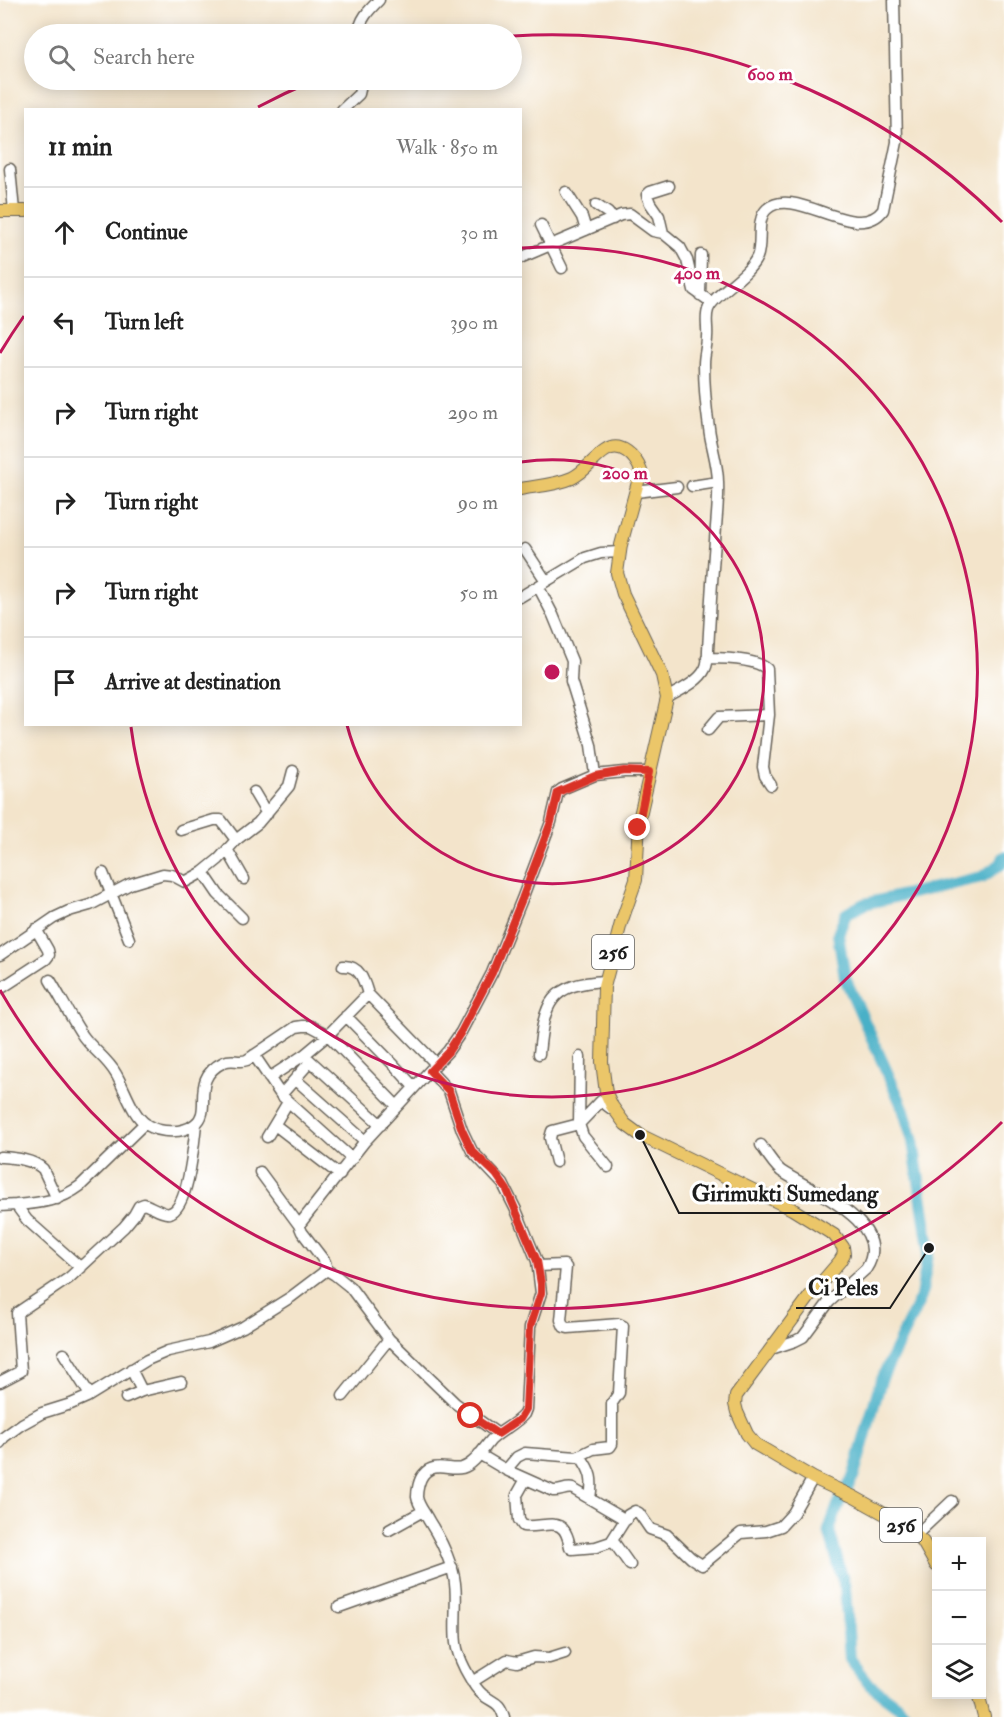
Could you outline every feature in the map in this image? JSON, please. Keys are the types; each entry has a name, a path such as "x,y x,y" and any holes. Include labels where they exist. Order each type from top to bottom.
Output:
{"main road":[{"path":"0,211 20,211"},
{"name":"256","path":"522,489 571,478 608,449 626,450 631,454 641,473 620,552 618,573 621,586 663,675 667,698 639,824 636,880 605,981 603,1073 606,1093 614,1110 625,1124 640,1135 792,1209 824,1227 839,1240 843,1250 840,1261 810,1296 736,1396 737,1412 747,1434 755,1444 813,1478 890,1517 916,1535 932,1557"},
{"path":"979,1699 984,1717"}],"street":[{"path":"360,24 379,0"},
{"path":"667,698 702,673 706,667 707,658 718,482 709,430 704,364 707,315 711,302 743,275 756,258 763,215 768,208 784,203 799,204 849,220 869,220 878,216 883,210 897,142 894,0"},
{"path":"344,108 359,94 360,90"},
{"path":"10,169 20,211"},
{"path":"669,186 647,195 659,216 663,232 684,253 694,290 711,302"},
{"path":"566,192 582,217 586,230"},
{"path":"596,205 613,219"},
{"path":"522,257 630,214 653,231 663,232"},
{"path":"541,225 562,268"},
{"path":"700,295 701,255"},
{"path":"692,486 718,482"},
{"path":"636,492 677,488"},
{"path":"525,549 542,584 572,661 571,681 589,738 595,776"},
{"path":"522,596 594,554 620,552"},
{"path":"707,658 732,659 766,668 768,715 763,767 765,776 771,785"},
{"path":"708,730 719,717 768,715"},
{"path":"0,955 63,913 90,905 129,884 168,874 185,882 203,872 267,814 289,786 293,771"},
{"path":"298,1225 365,1141 448,1052 461,1032 492,973 522,899 551,822 557,794 562,789 595,776 624,771 649,772"},
{"path":"254,792 267,814"},
{"path":"181,830 221,820 236,840"},
{"path":"228,851 243,879"},
{"path":"203,872 218,894 242,918"},
{"path":"103,873 129,939"},
{"path":"0,989 49,955 36,929"},
{"path":"343,966 350,966 362,976 368,994 433,1067 449,1091 462,1130 472,1151 496,1174 507,1190 538,1266 541,1293 530,1327 526,1409 520,1419 498,1434 468,1464 461,1468 434,1468 423,1474 417,1498 452,1567 455,1582 458,1651 472,1682 484,1696 497,1704 504,1717"},
{"path":"50,980 84,1037 107,1061 145,1123 160,1130 176,1131 196,1124"},
{"path":"539,1053 545,1016 555,997 577,984 605,981"},
{"path":"267,1137 307,1059 368,994"},
{"path":"346,1016 414,1087"},
{"path":"0,1382 21,1371 17,1313 56,1288 81,1268 124,1227 139,1206 144,1204 167,1214 179,1206 191,1166 196,1124 200,1118 206,1078 210,1071 228,1060 243,1062 296,1028 311,1026 328,1035 396,1106"},
{"path":"254,1054 285,1099 352,1159"},
{"path":"580,1057 579,1124 584,1136 608,1167"},
{"path":"269,1078 307,1059"},
{"path":"307,1059 381,1125"},
{"path":"295,1079 365,1141"},
{"path":"556,1162 550,1134 555,1129 579,1124 601,1101 614,1110"},
{"path":"0,1206 45,1202 69,1194 145,1123"},
{"path":"275,1125 340,1175"},
{"path":"761,1145 780,1169 817,1191 858,1220 867,1231 872,1250 870,1264 866,1269 830,1302 803,1336 771,1349"},
{"path":"0,1157 36,1163 40,1166 57,1199"},
{"path":"260,1172 324,1262 326,1269 350,1287 389,1339 455,1403 498,1434"},
{"path":"16,1205 27,1220 81,1268"},
{"path":"506,1470 517,1457 525,1453 580,1456 593,1449 612,1446 612,1403 619,1393 623,1326 619,1324 564,1327 561,1320 566,1267 564,1265 538,1266"},
{"path":"0,1443 4,1437 22,1424 42,1413 90,1395 159,1353 209,1342 243,1327 291,1297 326,1269"},
{"path":"343,1396 389,1339"},
{"path":"64,1354 90,1395"},
{"path":"131,1369 142,1391"},
{"path":"126,1398 142,1391 181,1382"},
{"path":"479,1454 506,1470 553,1491 573,1489 626,1520"},
{"path":"580,1456 591,1476 590,1499"},
{"path":"526,1479 517,1496 519,1520 523,1526 550,1525 562,1528 567,1533 572,1549 596,1547 611,1542 631,1513 635,1511 650,1529 667,1535 691,1558 702,1565 741,1533 766,1531 781,1526 793,1513 813,1478"},
{"path":"916,1535 952,1501"},
{"path":"388,1530 423,1511"},
{"path":"611,1542 630,1564"},
{"path":"339,1607 452,1567"},
{"path":"472,1682 507,1660 517,1662 534,1657 549,1658 565,1653"}],"waterway":[{"path":"908,1717 897,1705 870,1685 850,1659 845,1588 829,1530 838,1505 854,1475 881,1380 921,1297 929,1248 913,1141 903,1108 845,978 838,934 846,914 864,904 982,877 1001,864 1004,857"}],"place":[{"name":"Girimukti Sumedang","path":"640,1135"},
{"name":"Ci Peles","path":"929,1248"}],"route":[{"path":"471,1416 498,1434 524,1414 530,1327 541,1293 541,1284 537,1261 507,1190 496,1174 472,1151 462,1130 449,1091 430,1071 448,1052 461,1032 492,973 551,822 558,792 595,776 624,771 649,772 638,828"}]}
